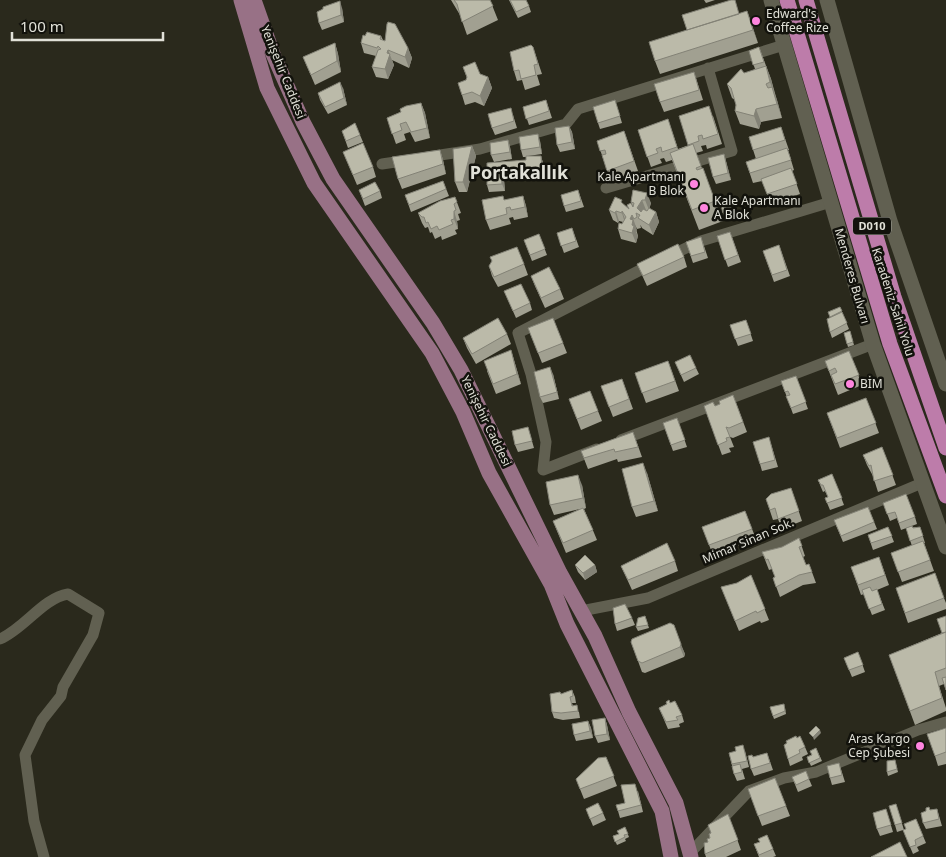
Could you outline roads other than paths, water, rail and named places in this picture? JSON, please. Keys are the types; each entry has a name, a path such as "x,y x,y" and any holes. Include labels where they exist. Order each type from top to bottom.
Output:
{"highway":[{"name":"Karadeniz Sahil Yolu","path":"787,0 890,344 946,496"},
{"name":"Karadeniz Sahil Yolu","path":"806,0 894,297 946,448"}],"main road":[{"name":"Yenişehir Caddesi","path":"240,0 267,88 314,182 432,353 463,412 490,473 551,584 567,624 662,811 671,857"},
{"name":"Yenişehir Caddesi","path":"254,0 273,54 303,122 333,179 433,323 460,370 560,573 582,611 676,803 690,855"},
{"name":"Menderes Bulvarı","path":"771,0 873,344 946,547"},
{"path":"827,0 890,221 946,384"}],"street":[{"path":"382,164 480,149 566,124 578,109 784,45"},
{"path":"606,188 732,151 708,68"},
{"path":"831,202 701,241 613,283 518,333 531,374 546,442 543,470 873,344"},
{"name":"Mimar Sinan Sok.","path":"582,611 648,598 922,483"},
{"path":"0,639 13,634 57,595 68,594 99,613 93,635 63,687 61,696 42,720 25,755 34,821 44,857"},
{"path":"690,855 749,791 784,778 816,772 918,730 946,722"}],"place":[{"name":"Edward's Coffee Rize","path":"756,21"},
{"name":"Kale Apartmanı B Blok","path":"694,184"},
{"name":"Kale Apartmanı A Blok","path":"704,208"},
{"name":"BİM","path":"850,384"},
{"name":"Aras Kargo Cep Şubesi","path":"920,746"}],"district":[{"name":"Portakallık","path":"519,173"}]}
